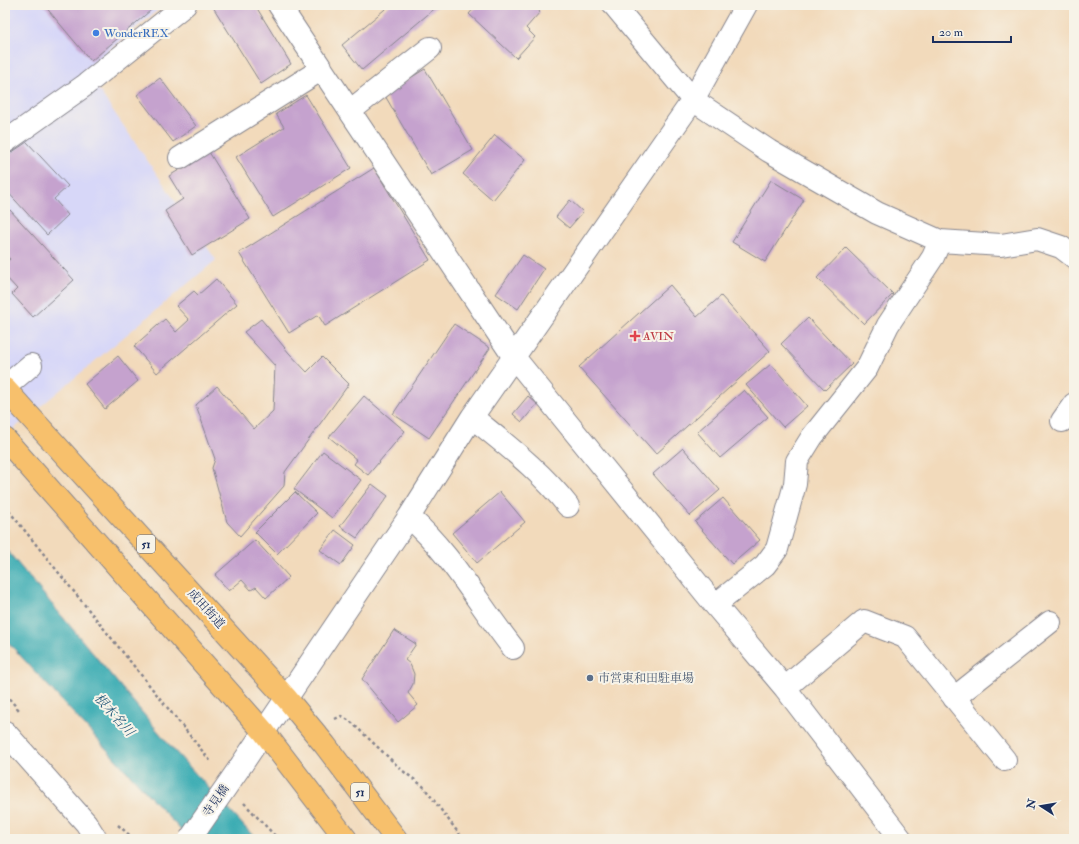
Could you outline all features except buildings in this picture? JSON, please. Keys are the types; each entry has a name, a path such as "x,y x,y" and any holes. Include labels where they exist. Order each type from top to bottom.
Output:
{"highway":[{"name":"成田街道","path":"5,388 286,699 325,745 396,839"},
{"path":"5,439 264,732 346,839"}],"street":[{"path":"5,142 84,86 185,5"},
{"path":"279,5 513,356 715,605 785,688 901,839"},
{"path":"614,5 693,100 769,151 877,213 940,241 1001,246 1037,240 1051,242 1061,247 1074,257"},
{"name":"寺見橋","path":"190,839 409,517 472,417 513,356 693,100 746,5"},
{"path":"350,111 430,48"},
{"path":"180,158 322,69"},
{"path":"715,605 766,565 777,549 795,484 797,461 812,437 867,368 888,325 933,257 940,241"},
{"path":"5,388 31,364"},
{"path":"472,417 515,450 568,506"},
{"path":"409,517 426,532 446,554 490,620 513,648"},
{"path":"785,688 864,621 905,637 1005,760"},
{"path":"954,698 1050,622"},
{"path":"5,732 86,823 96,839"}],"path":[{"path":"5,506 214,766"},
{"path":"334,720 341,716 350,721 403,771 423,786 463,839"},
{"path":"239,797 278,839"}],"shaded area":[{"path":"5,5 164,5 85,70 216,260 5,436"}],"water":[{"name":"根木名川","path":"5,548 172,748 256,839 189,839 5,639"}],"place":[{"name":"WonderREX","path":"96,33"},
{"name":"AVIN","path":"635,336"},
{"name":"市営東和田駐車場","path":"590,678"}]}
